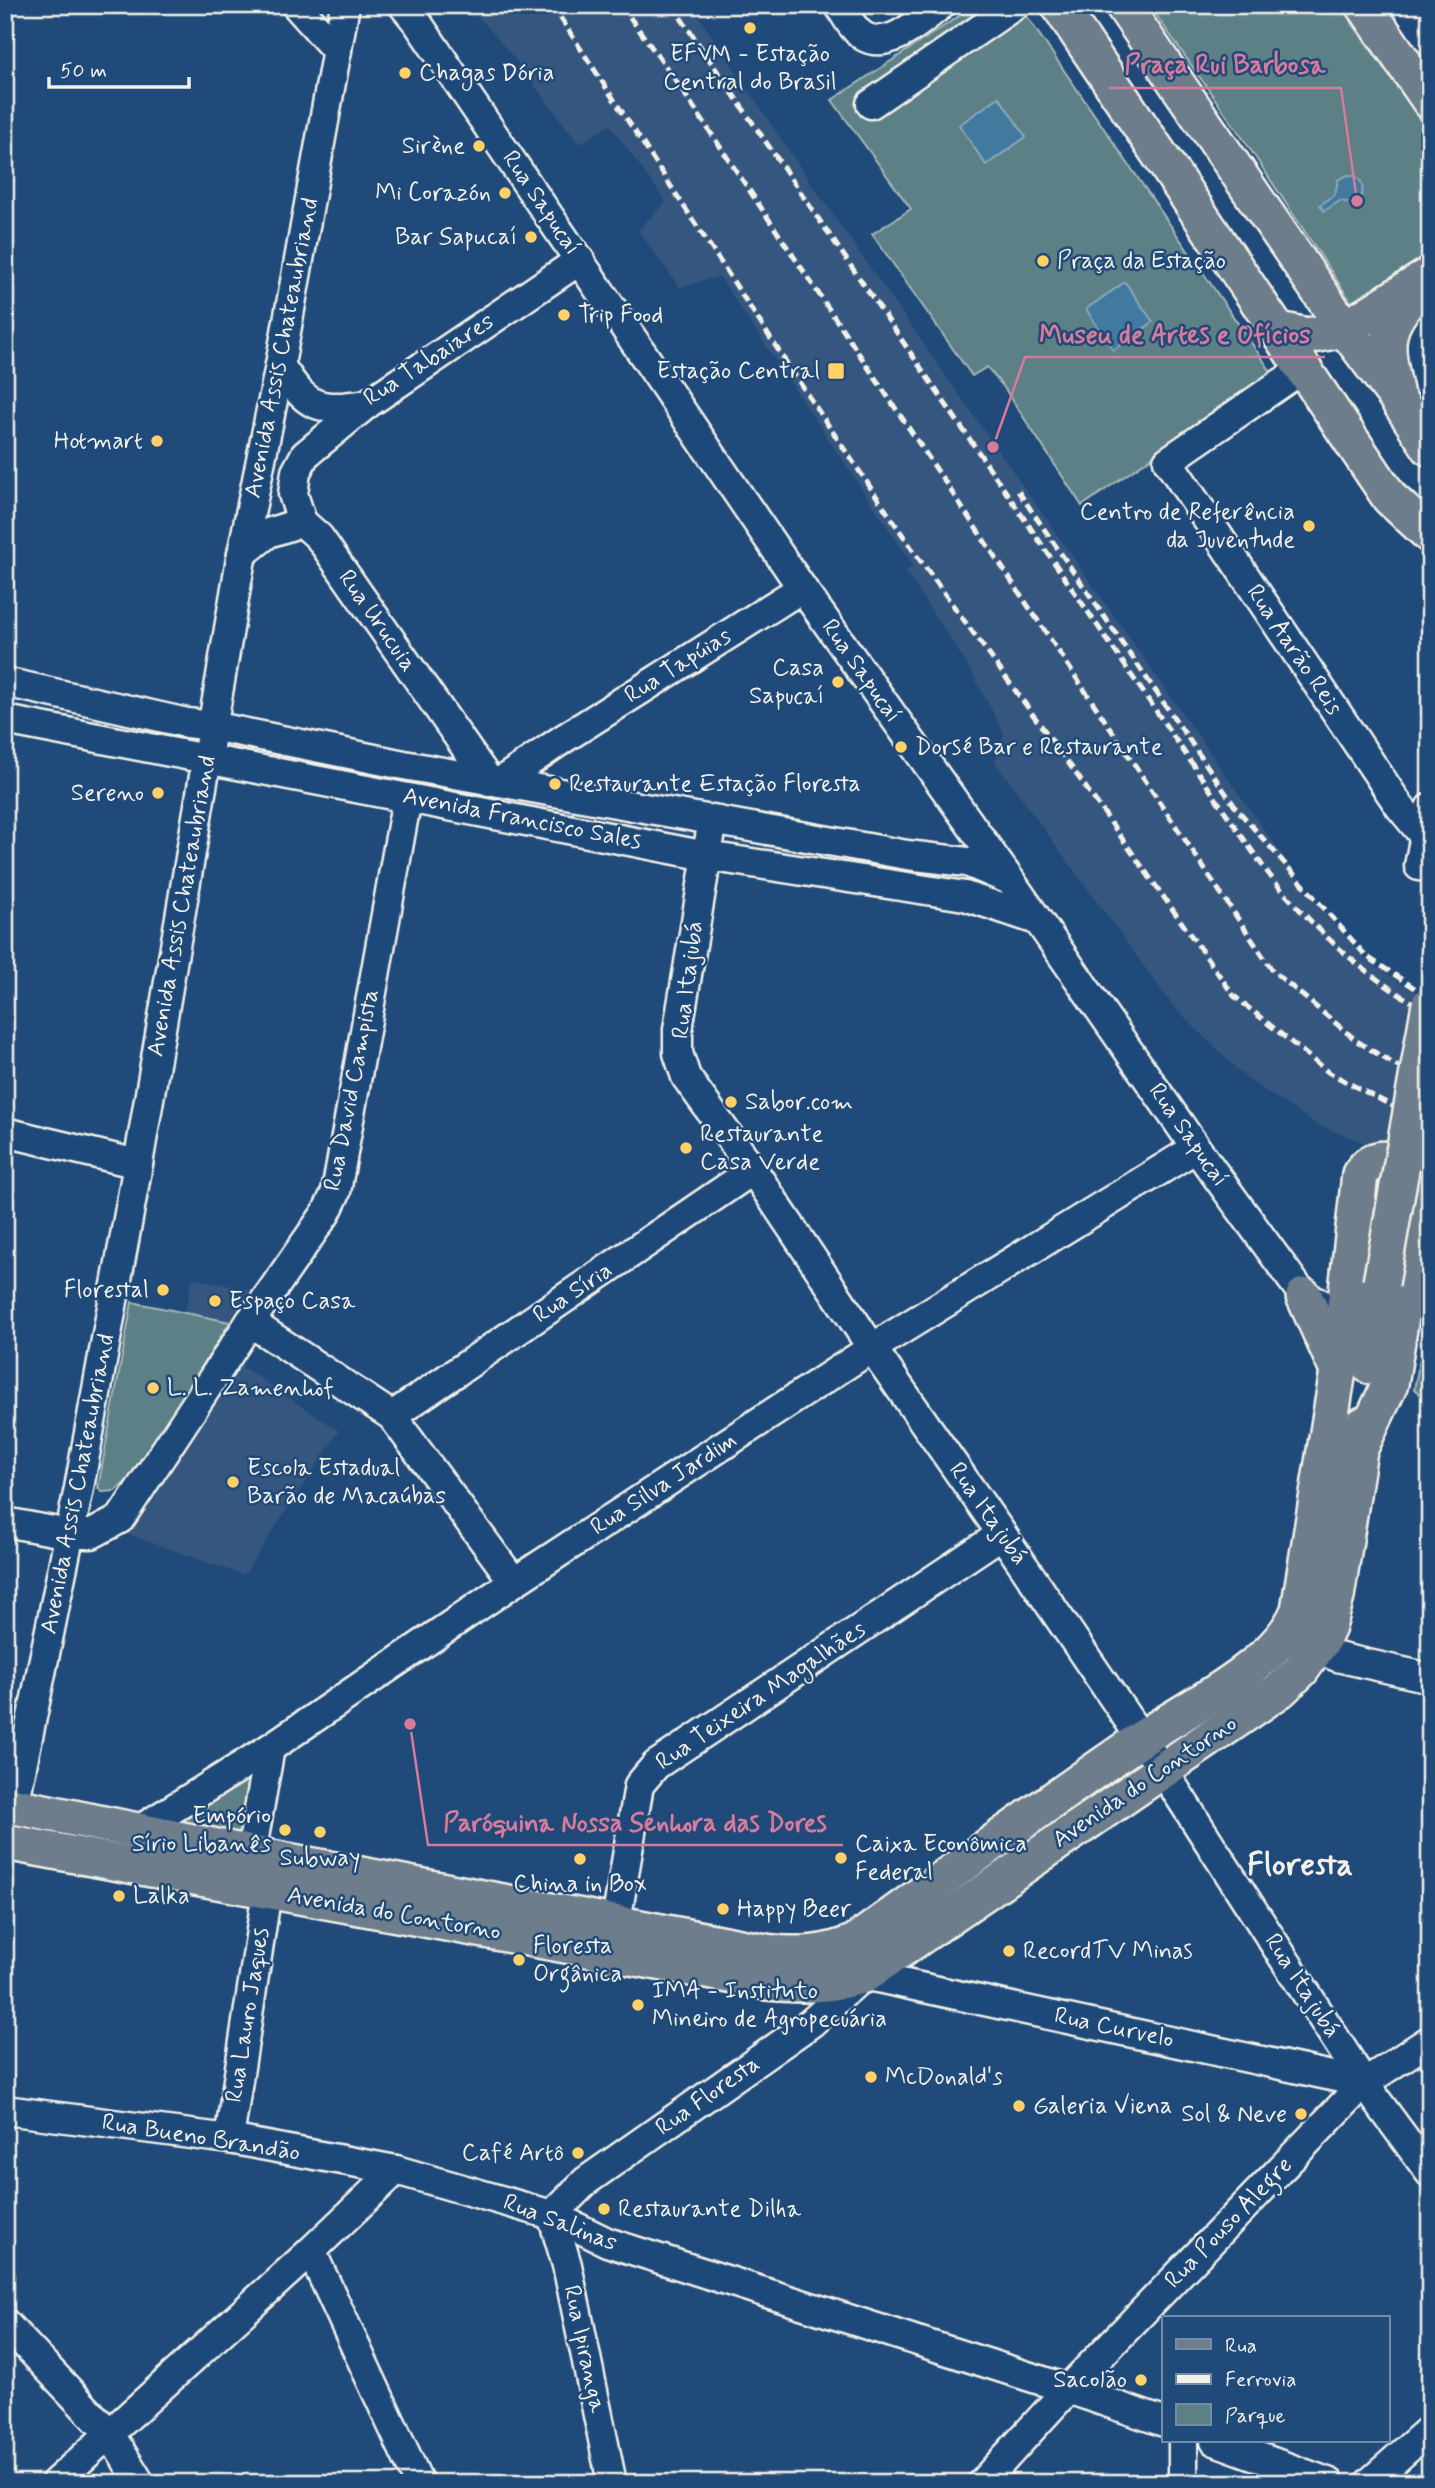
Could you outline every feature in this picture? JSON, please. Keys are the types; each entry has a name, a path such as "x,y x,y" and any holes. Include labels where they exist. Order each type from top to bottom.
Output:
{"main road":[{"path":"1059,5 1390,498 1430,536"},
{"path":"1123,5 1430,448"},
{"path":"1364,5 1430,100"},
{"path":"1276,329 1307,336 1345,329 1430,275"},
{"path":"1397,398 1387,351 1391,329 1395,316 1430,275"},
{"name":"Avenida do Contorno","path":"17,1845 767,1982 817,1986 864,1975 1280,1690 1301,1670 1321,1642 1336,1597 1360,1448 1380,1287 1430,1004"},
{"name":"Avenida do Contorno","path":"8,1808 139,1830 251,1854 766,1952 801,1955 835,1950 855,1942 1140,1740 1250,1669 1294,1623 1300,1610 1338,1371 1360,1174 1368,1162 1380,1158 1414,1170 1422,1188 1390,1384 1360,1448"},
{"path":"1304,1296 1338,1371"},
{"path":"855,1942 864,1975"}],"street":[{"path":"296,5 337,51"},
{"name":"Avenida Assis Chateaubriand","path":"8,1808 69,1534 138,1164 242,554 280,365 345,5"},
{"name":"Rua Sapucaí","path":"403,5 802,588 1196,1148 1304,1296"},
{"path":"839,5 864,37 876,40 900,34 941,5"},
{"path":"871,104 1015,5"},
{"name":"Rua Tabaiares","path":"280,365 295,389 315,406 339,408 367,404 580,260"},
{"name":"Rua Aarão Reis","path":"1303,369 1168,461 1400,807 1425,837"},
{"path":"242,554 268,533 302,522 293,494 296,472 305,455 367,404"},
{"path":"1390,498 1430,554"},
{"name":"Rua Urucuia","path":"302,522 319,537 495,781"},
{"name":"Rua Tapúias","path":"495,781 802,588"},
{"name":"Avenida Francisco Sales","path":"5,682 123,709 495,781 907,855 967,862 1010,880"},
{"name":"Avenida Francisco Sales","path":"5,720 708,856 965,896 1037,920"},
{"path":"554,745 552,769 556,792"},
{"name":"Rua David Campista","path":"69,1534 92,1534 120,1519 250,1322 326,1213 336,1192 407,798"},
{"path":"1430,808 1419,866 1430,867"},
{"name":"Rua Itajubá","path":"713,819 678,1029 678,1053 686,1077 753,1170 1162,1769 1364,2083 1430,2173"},
{"path":"5,1132 138,1164"},
{"name":"Rua Silva Jardim","path":"139,1830 270,1748 514,1582 872,1348 1196,1148"},
{"name":"Rua Síria","path":"392,1416 753,1170"},
{"path":"1304,1296 1326,1306 1345,1307 1363,1303 1380,1287"},
{"path":"250,1322 392,1416 514,1582"},
{"path":"5,1522 69,1534"},
{"name":"Rua Teixeira Magalhães","path":"616,1922 639,1785 647,1774 656,1765 1002,1534"},
{"path":"1321,1642 1328,1653 1336,1657 1430,1678"},
{"path":"251,1854 270,1748"},
{"path":"8,1808 17,1845"},
{"name":"Rua Lauro Jaques","path":"229,2139 267,1891"},
{"name":"Rua Curvelo","path":"864,1975 1364,2083"},
{"name":"Rua Floresta","path":"552,2215 586,2181 821,2016 864,1975"},
{"name":"Rua Pouso Alegre","path":"982,2483 1068,2389 1364,2083 1430,2039"},
{"name":"Rua Bueno Brandão","path":"5,2110 229,2139 396,2170"},
{"path":"55,2483 311,2251 396,2170"},
{"name":"Rua Salinas","path":"396,2170 552,2215 607,2242 1162,2421"},
{"name":"Rua Ipiranga","path":"552,2215 567,2265 611,2482"},
{"path":"311,2251 419,2483"},
{"path":"5,2323 110,2434 141,2483"},
{"path":"1369,2483 1430,2429"},
{"path":"1183,2442 1183,2483"},
{"path":"1218,2442 1330,2483"}],"shaded area":[{"path":"464,5 691,5 815,189 1314,901 1367,961 1430,1002 1430,1153 1367,1144 1317,1125 1247,1079 1173,1006 995,762 1004,733 968,666 905,571 913,565 719,276 680,288 638,230 666,202 610,125 579,144 511,54"},
{"path":"999,97 1026,137 986,165 959,125"},
{"path":"1347,175 1356,177 1361,182 1361,197 1351,203 1340,201 1324,211 1320,205 1335,194 1338,180"},
{"path":"1125,282 1153,322 1113,350 1086,309"},
{"name":"Espaço Casa","path":"193,1278 250,1290 230,1322 185,1312"},
{"name":"Escola Estadual Barão de Macaúbas","path":"241,1366 339,1431 244,1575 124,1533"}],"green space":[{"name":"Praça da Estação","path":"976,5 1019,5 1272,373 1082,506 1003,386 987,367 972,376 872,234 911,209 832,100"},
{"path":"1149,5 1339,5 1430,133 1430,258 1354,306 1246,143"},
{"path":"132,1302 230,1322 134,1475 115,1491 102,1492 98,1488"},
{"path":"1430,1310 1430,1396 1420,1394 1414,1389"},
{"path":"260,1762 246,1837 170,1819"}],"railway":[{"path":"552,5 809,397 917,556 1234,996 1328,1072 1430,1126"},
{"path":"621,5 676,81 1273,971 1357,1041 1430,1087"},
{"path":"672,5 1267,872 1314,924 1350,958 1389,987 1430,1012"},
{"path":"1018,491 1236,808 1366,956 1430,998"}],"place":[{"name":"EFVM - Estação Central do Brasil","path":"750,28"},
{"name":"Chagas Dória","path":"405,73"},
{"name":"Sirène","path":"479,146"},
{"name":"Mi Corazón","path":"505,193"},
{"name":"Praça Rui Barbosa","path":"1357,201"},
{"name":"Bar Sapucaí","path":"531,237"},
{"name":"Praça da Estação","path":"1043,261"},
{"name":"Trip Food","path":"564,315"},
{"name":"Estação Central","path":"836,371"},
{"name":"Hotmart","path":"157,441"},
{"name":"Museu de Artes e Ofícios","path":"993,447"},
{"name":"Centro de Referência da Juventude","path":"1309,526"},
{"name":"Casa Sapucaí","path":"838,682"},
{"name":"Dorsé Bar e Restaurante","path":"901,747"},
{"name":"Restaurante Estação Floresta","path":"555,784"},
{"name":"Sereno","path":"158,793"},
{"name":"Sabor.com","path":"731,1102"},
{"name":"Restaurante Casa Verde","path":"686,1148"},
{"name":"Florestal","path":"163,1290"},
{"name":"Espaço Casa","path":"215,1301"},
{"name":"L. L. Zamenhof","path":"153,1388"},
{"name":"Escola Estadual Barão de Macaúbas","path":"233,1482"},
{"name":"Paróquina Nossa Senhora das Dores","path":"410,1724"},
{"name":"Empório Sírio Libanês","path":"285,1830"},
{"name":"Subway","path":"320,1832"},
{"name":"Caixa Econômica Federal","path":"841,1858"},
{"name":"China in Box","path":"580,1859"},
{"name":"Lalka","path":"119,1896"},
{"name":"Happy Beer","path":"723,1909"},
{"name":"RecordTV Minas","path":"1009,1951"},
{"name":"Floresta Orgânica","path":"519,1960"},
{"name":"IMA - Instituto Mineiro de Agropecuária","path":"638,2005"},
{"name":"McDonald's","path":"871,2077"},
{"name":"Galeria Viena","path":"1019,2106"},
{"name":"Sol & Neve","path":"1301,2114"},
{"name":"Café Artô","path":"578,2153"},
{"name":"Restaurante Dilha","path":"604,2209"},
{"name":"Sacolão","path":"1141,2380"}],"district":[{"name":"Floresta","path":"1300,1865"}]}
